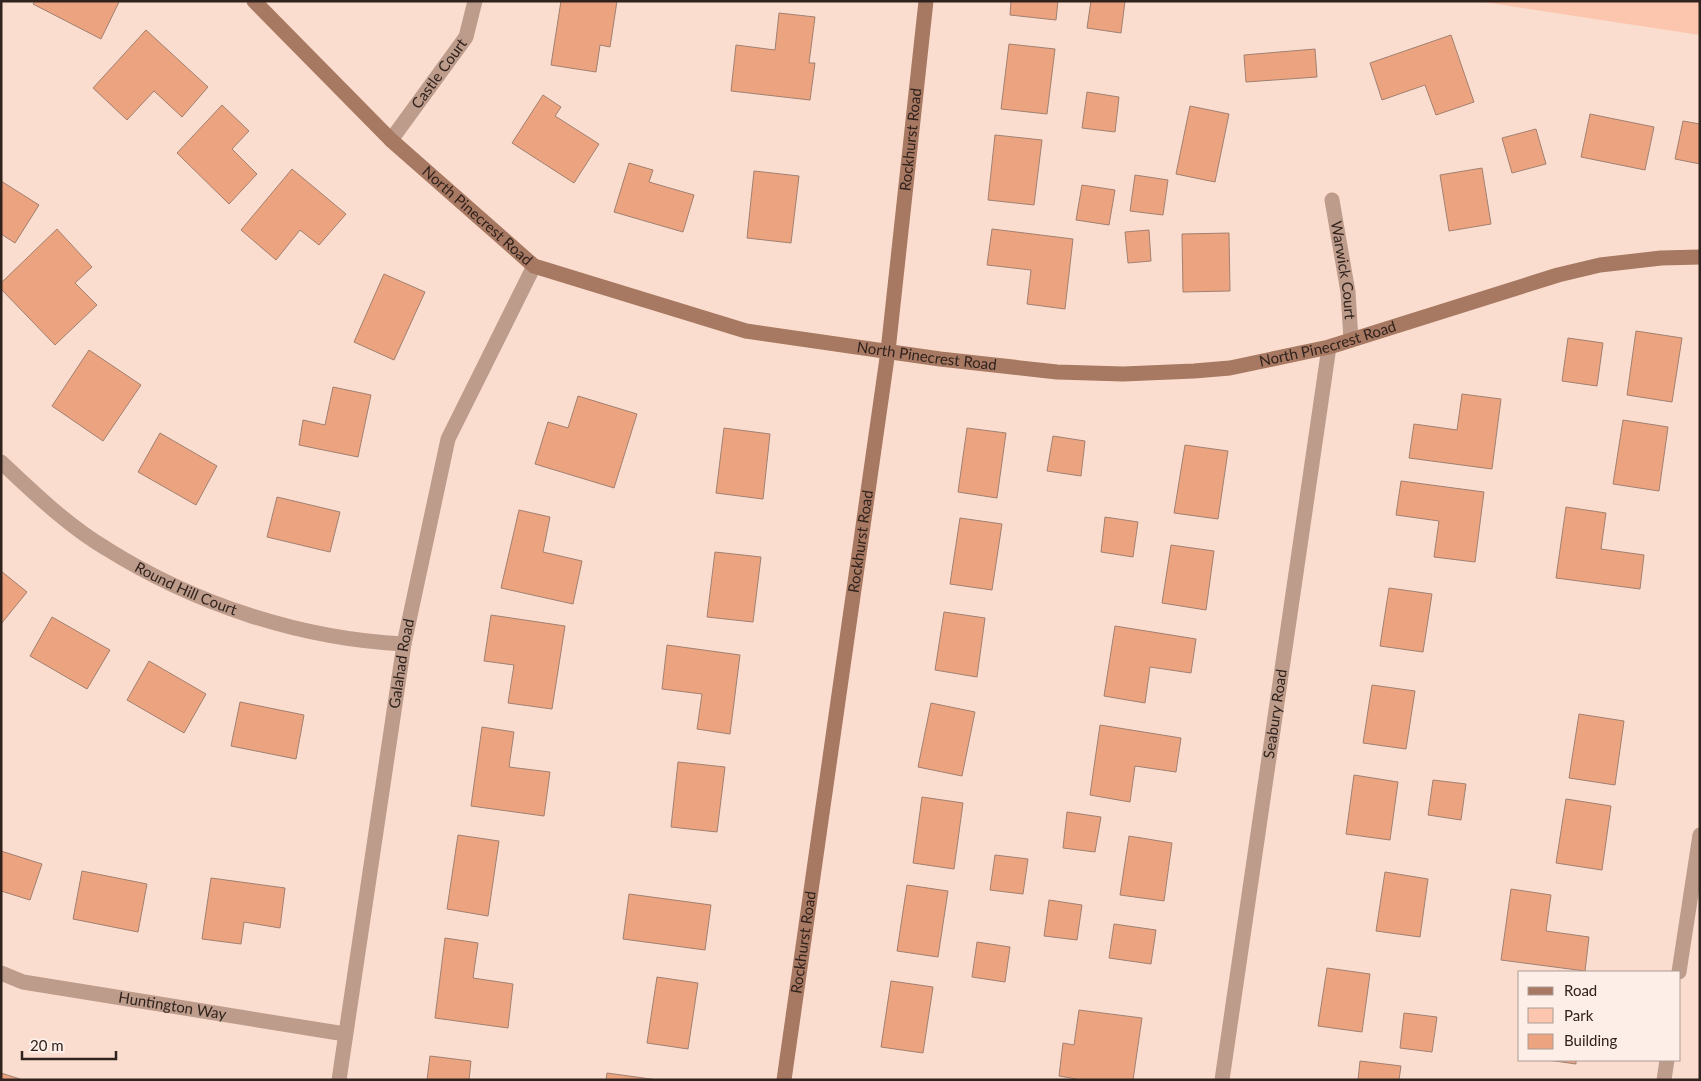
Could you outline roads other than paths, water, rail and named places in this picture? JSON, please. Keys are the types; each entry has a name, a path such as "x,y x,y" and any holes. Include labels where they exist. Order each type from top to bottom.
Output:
{"street":[{"name":"North Pinecrest Road","path":"254,1 391,140 534,266 746,331 1057,372 1122,374 1230,368 1329,347 1566,273 1634,261 1700,257"},
{"name":"Castle Court","path":"391,140 466,37 475,1"},
{"name":"Rockhurst Road","path":"784,1080 888,351 926,1"},
{"name":"Warwick Court","path":"1332,200 1348,292 1351,340"},
{"name":"Galahad Road","path":"339,1080 404,644 448,439 534,266"},
{"name":"Seabury Road","path":"1222,1080 1329,347"},
{"name":"Round Hill Court","path":"1,462 44,502 98,543 150,573 221,604 280,624 361,642 404,644"},
{"path":"1680,971 1700,835"},
{"name":"Huntington Way","path":"1,973 22,982 345,1034"},
{"path":"1664,1080 1667,1061"}]}
